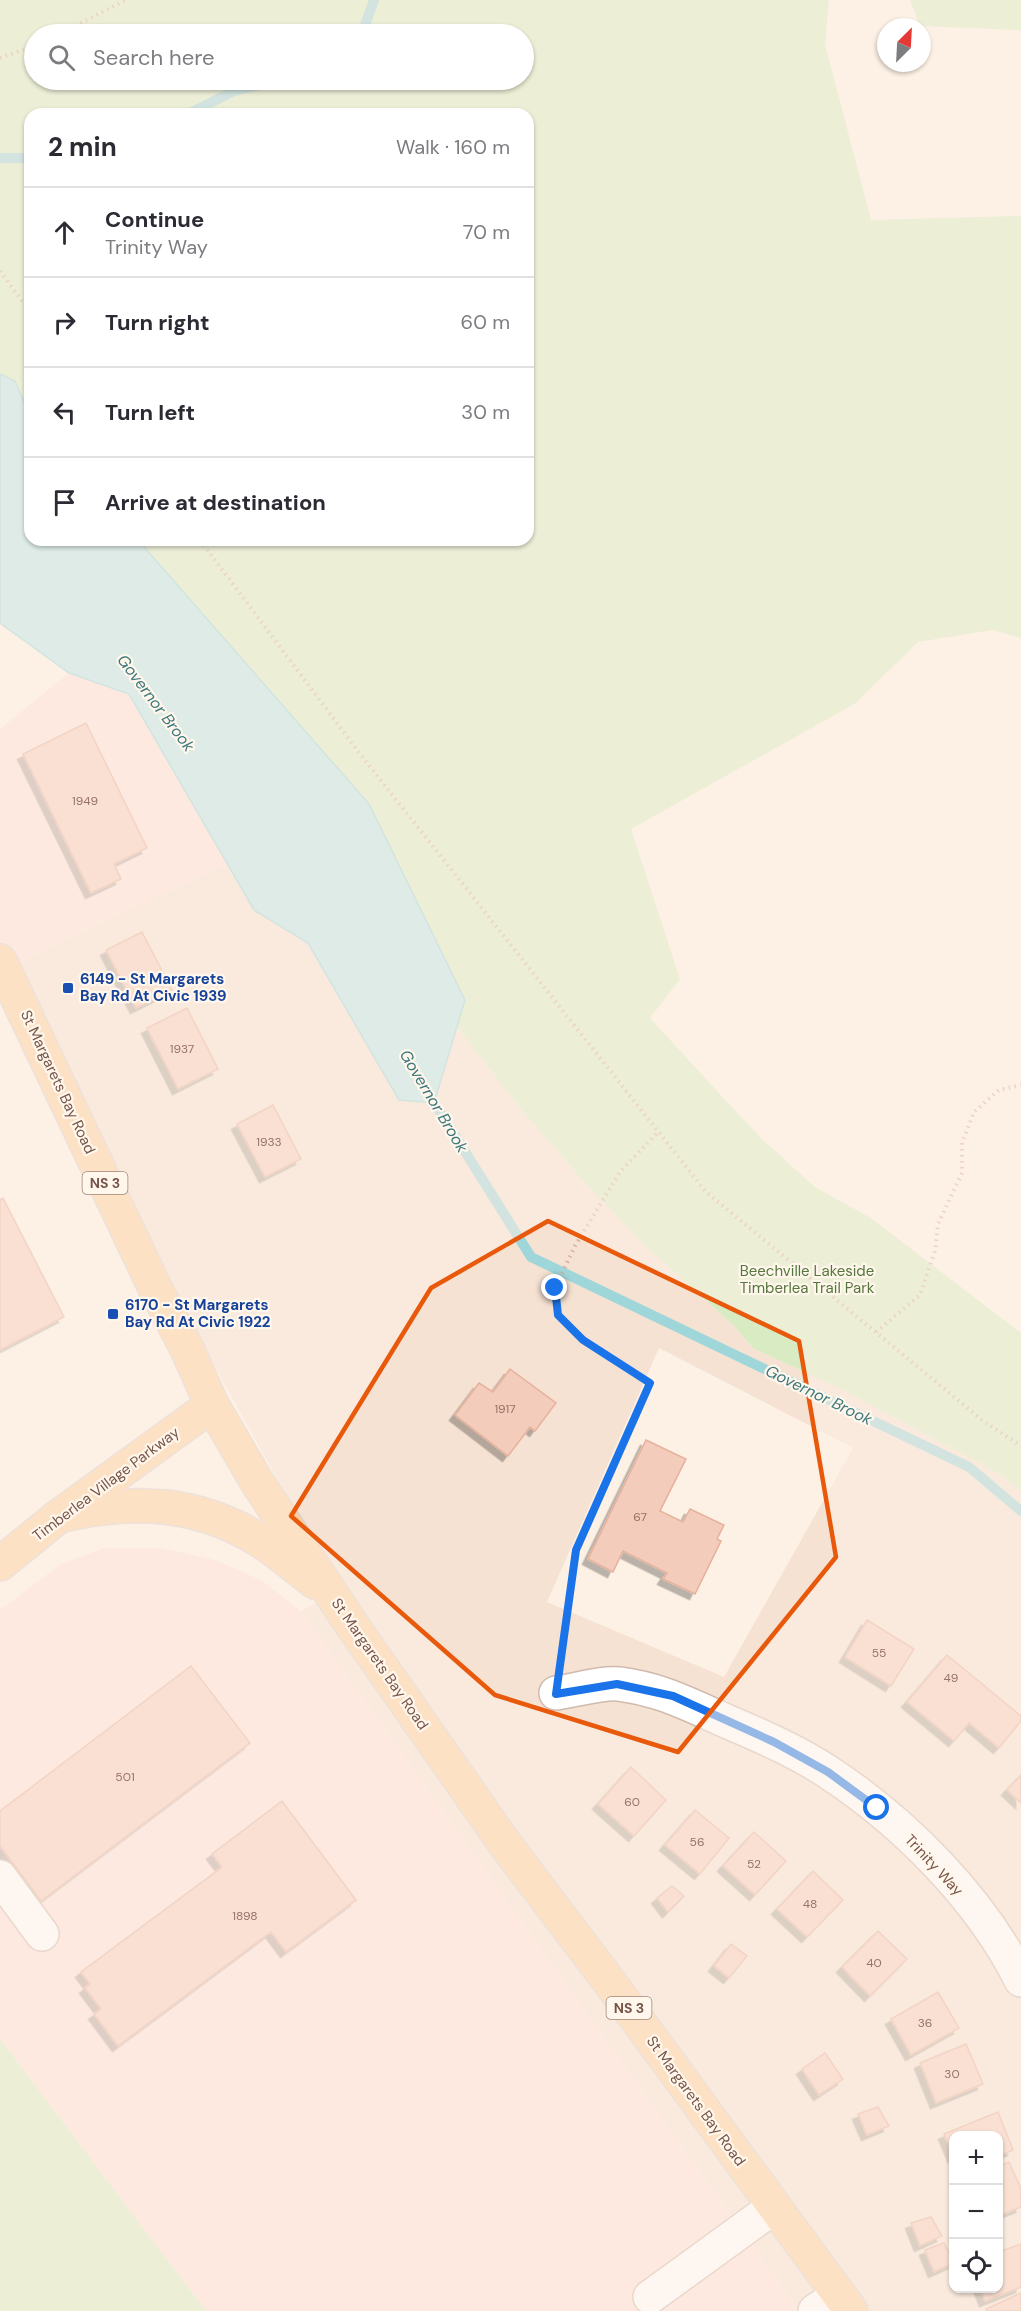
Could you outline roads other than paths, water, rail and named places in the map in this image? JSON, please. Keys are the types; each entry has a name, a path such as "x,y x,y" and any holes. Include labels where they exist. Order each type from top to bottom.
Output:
{"main road":[{"name":"St Margarets Bay Road","path":"0,961 155,1288 188,1349 212,1405 257,1482 331,1594 505,1844 611,1984 774,2207 835,2306"},
{"name":"Timberlea Village Parkway","path":"0,1564 59,1516 212,1405"},
{"path":"59,1516 94,1508 130,1504 166,1506 202,1514 235,1527 267,1545 331,1594"}],"street":[{"name":"Trinity Way","path":"556,1694 617,1684 673,1696 774,1742 828,1772 877,1808 944,1871 982,1918 1021,1980"},
{"path":"0,1877 42,1934"},
{"path":"650,2297 774,2207"}],"water":[{"path":"0,374 15,381 24,402 24,546 143,546 369,804 465,1000 434,1103 399,1100 308,943 254,910 129,694 69,673 0,623"}],"waterway":[{"path":"366,24 374,0"},
{"path":"200,108 238,90"},
{"path":"0,158 24,158"},
{"name":"Governor Brook","path":"427,1091 531,1257 969,1467 1021,1511"}],"place":[{"name":"6149 - St Margarets Bay Rd At Civic 1939","path":"68,988"},
{"name":"6170 - St Margarets Bay Rd At Civic 1922","path":"113,1314"}],"park label":[{"name":"Beechville Lakeside Timberlea Trail Park","path":"807,1280"}]}
